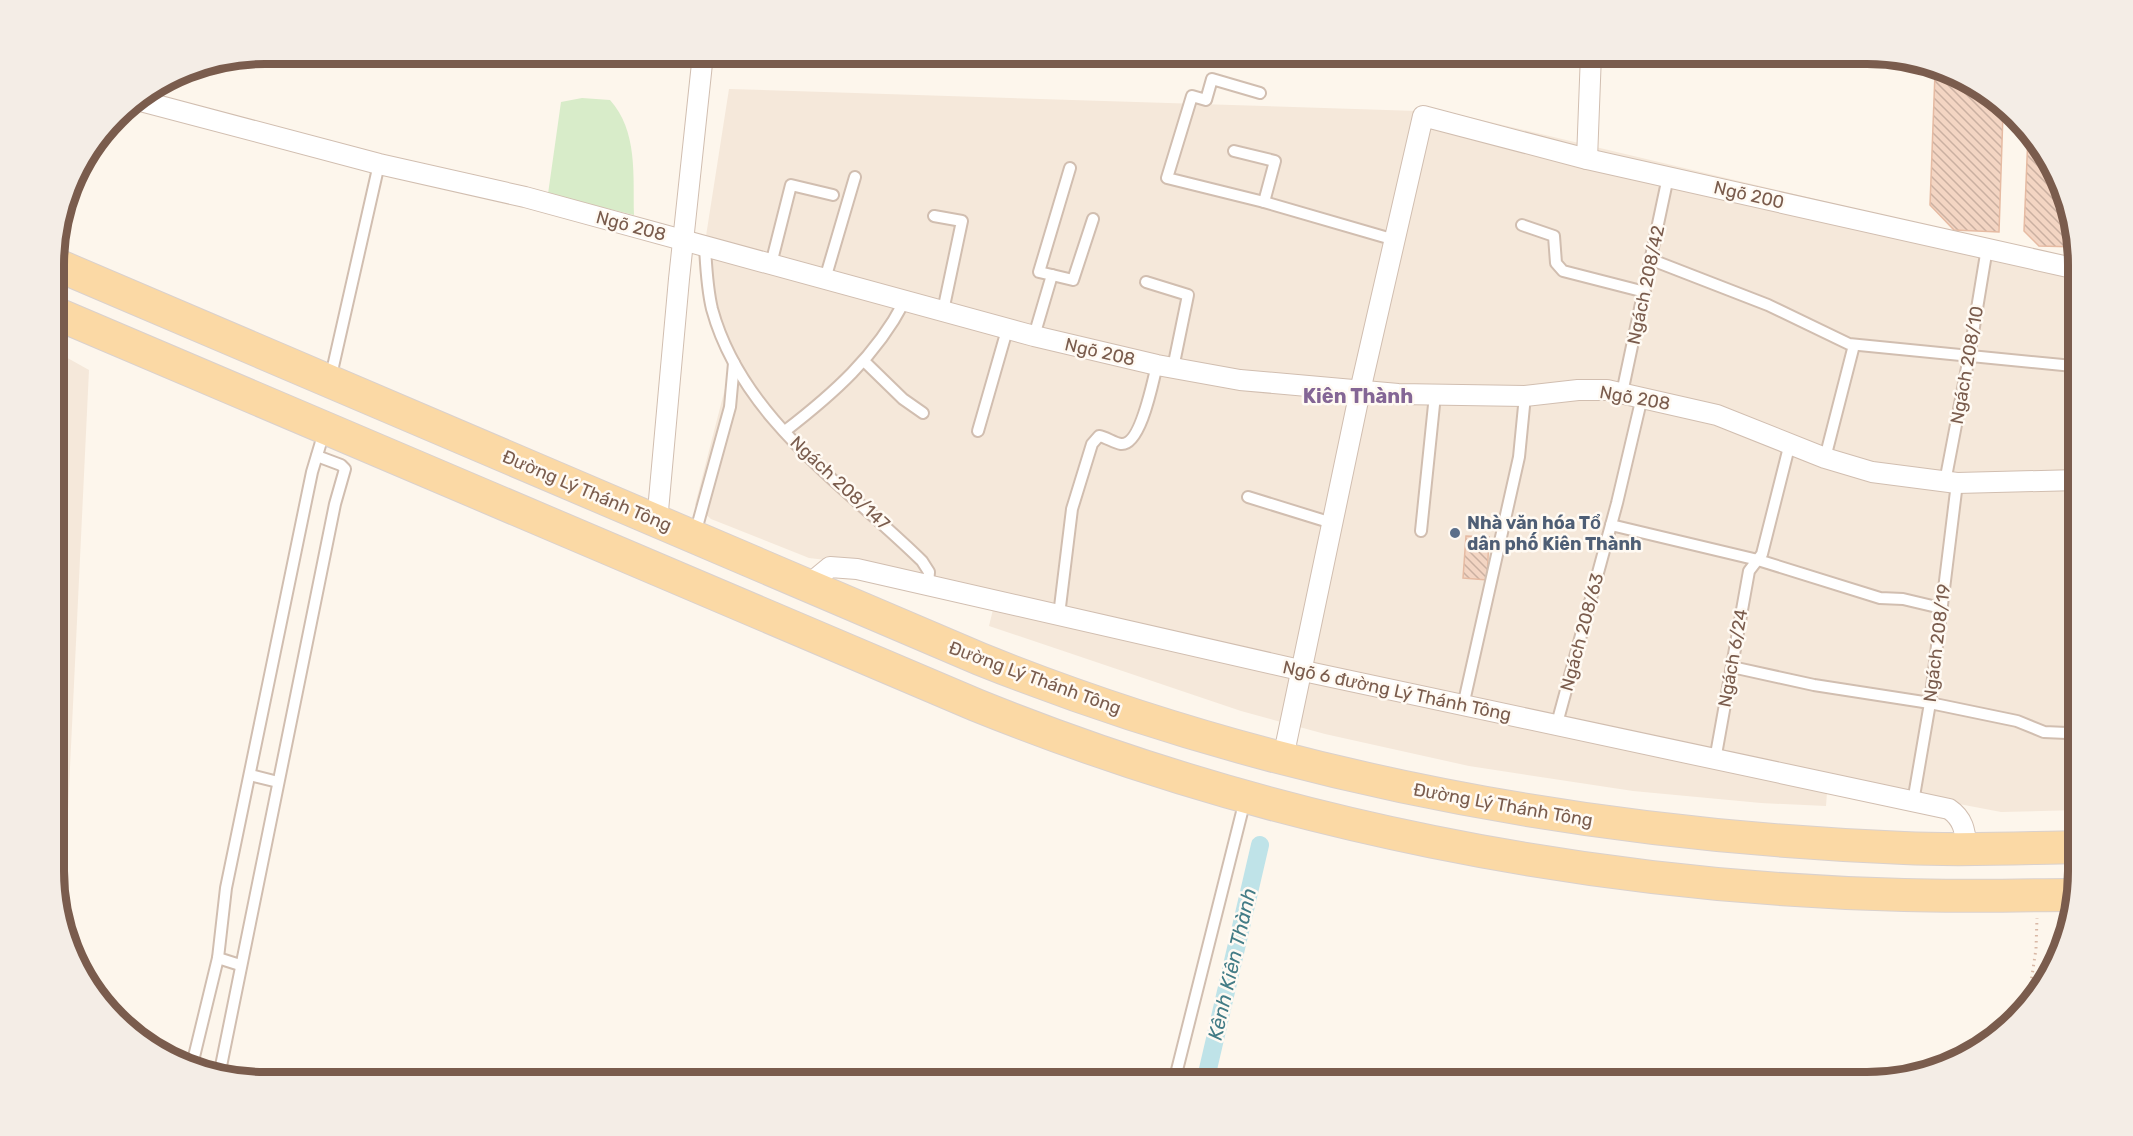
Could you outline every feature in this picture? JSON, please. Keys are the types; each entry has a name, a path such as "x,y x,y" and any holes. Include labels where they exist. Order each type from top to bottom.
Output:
{"main road":[{"name":"Đường Lý Thánh Tông","path":"65,269 956,649 1097,703 1283,758 1436,794 1563,818 1697,834 1870,846 1967,849 2068,847"},
{"path":"65,318 321,442 1093,750 1246,797 1432,841 1558,864 1695,881 1866,893 2067,895"},
{"path":"943,692 956,649"},
{"path":"1866,893 1870,846"}],"street":[{"path":"1587,159 1591,64"},
{"path":"657,522 683,240 703,65"},
{"name":"Ngõ 208","path":"148,103 379,164 525,197 1007,330 1165,366 1240,380 1360,391 1525,396 1578,390 1622,393 1717,415 1825,458 1872,472 1951,483 2068,480"},
{"name":"Ngõ 200","path":"1395,240 1423,116 1587,159 2068,267"},
{"path":"1283,758 1360,391 1395,240"},
{"name":"Ngõ 6 đường Lý Thánh Tông","path":"807,586 824,570 838,566 1556,727 1949,809 1958,815 1963,823 1967,849"}],"lane":[{"path":"1260,93 1212,79 1206,100 1192,96 1167,178 1264,202 1395,240"},
{"path":"1234,151 1275,161 1264,202"},
{"path":"329,381 379,164"},
{"path":"1070,168 1040,272 1073,280 1093,219"},
{"path":"825,279 855,177"},
{"name":"Ngách 208/42","path":"1622,393 1668,177"},
{"path":"771,264 791,185 833,195"},
{"path":"934,216 962,221 943,311"},
{"path":"1522,225 1554,236 1556,263 1563,271 1645,292"},
{"name":"Ngách 208/147","path":"705,246 712,308 734,363 785,431 833,482 922,561 929,572 928,585"},
{"name":"Ngách 208/10","path":"1951,483 1987,248"},
{"path":"1652,260 1768,305 1831,338 1854,345 2068,366"},
{"path":"1034,336 1052,275"},
{"path":"1059,615 1072,509 1092,444 1099,436 1122,445 1135,436 1165,366 1188,295 1146,282"},
{"path":"785,431 817,406 865,362 892,326 904,302"},
{"path":"978,431 1007,330"},
{"path":"1825,458 1854,345"},
{"path":"865,362 903,399 923,413"},
{"path":"694,537 730,407 734,363"},
{"path":"1420,531 1435,395"},
{"path":"1463,706 1520,457 1525,396"},
{"name":"Ngách 208/63","path":"1556,727 1611,525 1642,397"},
{"path":"194,1058 220,958 226,888 253,776 321,442"},
{"path":"220,1066 275,782 335,504 345,469 321,442"},
{"name":"Ngách 6/24","path":"1715,760 1749,571 1762,554 1790,443"},
{"name":"Ngách 208/19","path":"1913,802 1930,703 1941,608 1951,483"},
{"path":"1248,497 1332,523"},
{"path":"1611,525 1758,560 1880,598 1904,599 1941,608"},
{"path":"1732,667 1814,685 1930,703 2017,721 2044,732 2067,734"},
{"path":"253,776 275,782"},
{"path":"1177,1071 1246,797"},
{"path":"220,958 238,964"}],"path":[{"path":"2030,988 2036,949 2038,895"}],"shaded area":[{"path":"729,89 1448,112 2068,259 2068,810 2001,812 1828,779 1826,806 1761,803 1633,791 1469,766 1325,734 1241,711 989,626 997,593 852,563 809,558 711,519 695,505 728,377 725,334 711,286 706,236"},
{"path":"65,356 89,370 65,879"}],"green space":[{"path":"582,98 610,100 619,112 630,140 634,215 548,194 561,102"}],"building":[{"path":"1935,76 1979,98 2003,117 1999,232 1954,230 1930,205"},
{"path":"2028,144 2042,165 2053,189 2062,214 2067,247 2039,246 2024,231"},
{"path":"1466,536 1489,537 1487,580 1463,578"}],"waterway":[{"name":"Kênh Kiên Thành","path":"1207,1071 1260,845"}],"place":[{"name":"Nhà văn hóa Tổ dân phố Kiên Thành","path":"1455,533"}],"district":[{"name":"Kiên Thành","path":"1358,396"}]}
